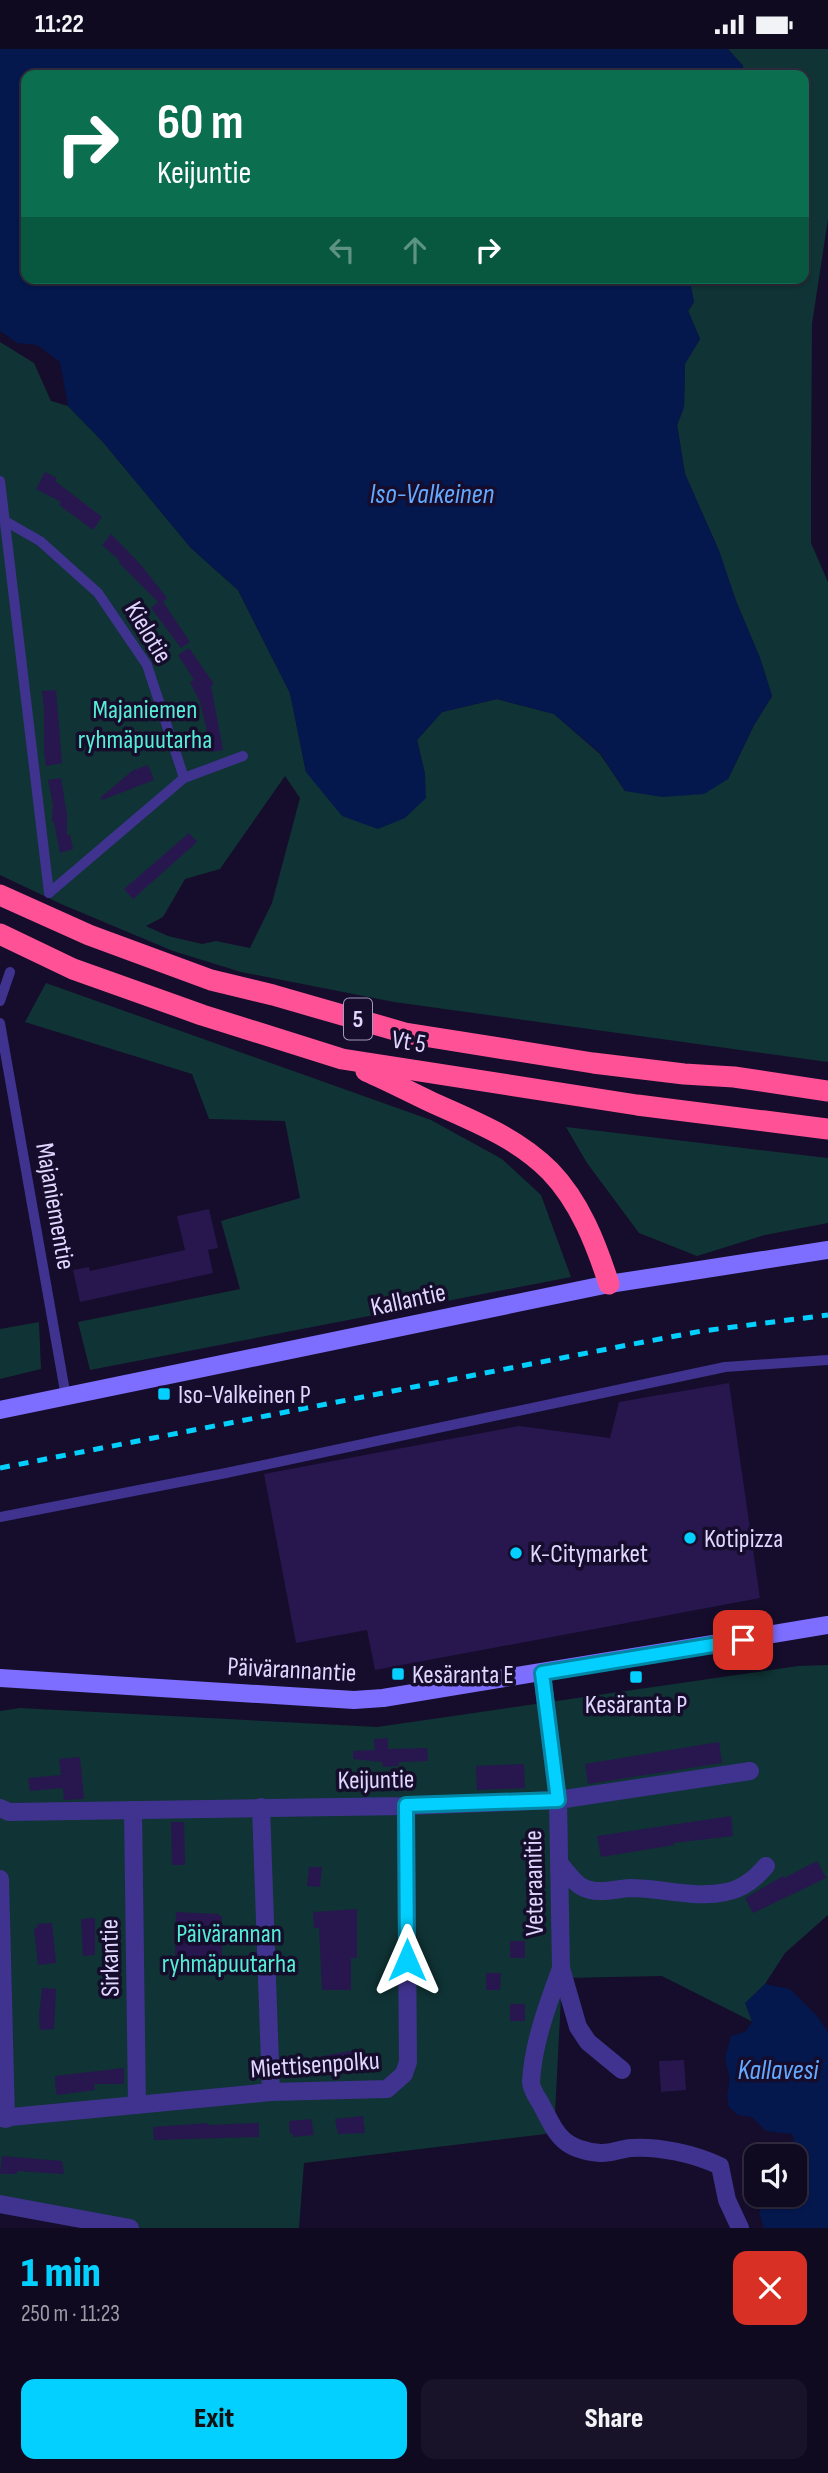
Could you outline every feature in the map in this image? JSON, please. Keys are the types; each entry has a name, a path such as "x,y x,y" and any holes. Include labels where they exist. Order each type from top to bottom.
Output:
{"highway":[{"name":"Vt 5","path":"0,895 89,935 211,980 405,1033 593,1063 734,1077 828,1091"},
{"name":"Vt 5","path":"0,934 74,969 201,1015 342,1059 637,1105 828,1129"},
{"path":"342,1059 480,1123 532,1154 552,1173 583,1216 609,1284"},
{"path":"734,1077 828,1077"}],"main road":[{"name":"Kallantie","path":"0,1410 609,1284 828,1250"},
{"name":"Päivärannantie","path":"0,1678 354,1700 383,1698 542,1673 828,1625"}],"street":[{"name":"Veteraanitie","path":"542,1673 558,1800 561,1968 578,2027 588,2042 622,2070"},
{"name":"Keijuntie","path":"0,1808 9,1812 558,1800 750,1771"},
{"name":"Miettisenpolku","path":"3,2119 271,2092 387,2089 404,2074 408,2062 406,1805"},
{"path":"261,1807 271,2092"},
{"name":"Sirkantie","path":"133,1810 137,2105"},
{"path":"560,1864 581,1887 601,1892 629,1888 693,1894 716,1894 741,1888 756,1878 766,1866"},
{"path":"0,1879 3,2119"},
{"name":"Veteraanitie","path":"561,1968 543,2018 530,2085 553,2130 573,2147 590,2152 604,2154 644,2148 695,2156 720,2166 727,2200 740,2228"},
{"path":"0,2204 130,2228"}],"lane":[{"path":"0,481 49,894 184,778 243,756"},
{"name":"Kielotie","path":"5,521 40,541 98,593 147,665 184,778"},
{"path":"0,1001 10,972"},
{"name":"Majaniementie","path":"0,1023 66,1397"},
{"path":"0,1517 239,1471 725,1367 828,1360"}],"green space":[{"name":"Majaniemen ryhmäpuutarha","path":"728,49 828,49 828,219 812,324 811,543 828,582 828,1062 394,1002 241,972 173,951 0,875 0,342 34,363 51,401 68,406 103,442 191,548 238,590 290,693 306,772 425,774 417,740 442,712 497,699 554,714 600,754 625,791 728,779 754,725 772,696 719,551 685,474 677,425 684,407 685,363 700,339 688,311 694,302 690,284 809,284 809,70 743,70 743,66","holes":["285,776 300,798 272,903 250,948 216,941 202,944 168,936 146,926 163,917 185,879 220,869"]},
{"path":"46,983 431,1120 502,1159 541,1195 571,1277 90,1370 78,1322 240,1289 221,1221 300,1198 285,1121 209,1119 192,1074 25,1022"},
{"path":"566,1127 828,1158 828,1223 765,1235 697,1256 639,1233 587,1163"},
{"path":"39,1322 41,1369 0,1379 0,1329"},
{"name":"Päivärannan ryhmäpuutarha","path":"828,1665 828,1915 785,1953 765,1984 746,2003 753,2022 662,1976 562,1978 554,2133 304,2163 299,2228 102,2228 0,2210 0,1711 20,1708 377,1727 798,1666"}],"water":[{"name":"Iso-Valkeinen","path":"0,49 728,49 743,66 743,70 21,70 21,284 690,284 694,302 688,311 700,339 685,364 684,407 677,425 685,474 719,551 772,696 754,725 728,779 704,794 662,797 625,791 600,753 554,714 497,699 442,712 417,740 425,774 426,798 405,818 378,829 342,816 306,772 290,693 238,590 191,548 103,442 68,406 60,362 37,345 17,343 0,331"},
{"name":"Kallavesi","path":"765,1984 790,1989 817,2016 828,2032 828,2228 764,2228 759,2212 762,2207 807,2207 807,2144 793,2144 794,2138 791,2134 766,2131 752,2117 738,2115 729,2107 727,2096 730,2078 725,2058 731,2036 745,2032 752,2022 745,2003"}],"building":[{"path":"45,472 57,478 55,481 102,517 93,530 59,505 61,502 36,489"},
{"path":"111,534 141,565 167,598 163,602 190,642 181,648 151,608 158,602 102,545"},
{"path":"189,648 214,684 211,686 223,750 212,752 200,702 190,682 194,680 178,655"},
{"path":"56,690 62,763 46,766 42,691"},
{"path":"148,765 154,780 102,800 100,798 132,771"},
{"path":"61,778 67,835 70,835 73,849 60,853 52,821 53,805 48,780"},
{"path":"189,833 197,842 133,899 124,889"},
{"path":"209,1209 218,1248 208,1250 213,1273 80,1302 73,1270 89,1267 90,1271 185,1250 177,1216"},
{"name":"K-Citymarket","path":"729,1383 760,1598 375,1670 367,1630 296,1643 264,1474 519,1426 610,1438 619,1402"},
{"path":"388,1738 388,1749 427,1748 428,1761 399,1762 399,1766 383,1767 382,1762 353,1759 353,1751 375,1750 374,1739"},
{"path":"719,1742 722,1763 588,1784 585,1764"},
{"path":"80,1757 84,1799 64,1800 63,1788 30,1791 28,1778 61,1775 59,1759"},
{"path":"524,1764 525,1788 477,1790 476,1766"},
{"path":"731,1816 733,1836 673,1843 674,1845 601,1857 597,1836"},
{"path":"171,1822 184,1822 185,1865 172,1865"},
{"path":"817,1861 826,1878 753,1913 745,1898 783,1876 784,1878"},
{"path":"309,1867 322,1867 320,1887 307,1886"},
{"path":"357,1909 357,1958 351,1958 351,1990 322,1990 319,1928 314,1928 313,1912"},
{"path":"176,1912 222,1916 222,1960 213,1960 213,1963 175,1961"},
{"path":"95,1918 95,1955 83,1956 81,1919"},
{"path":"52,1923 56,1963 38,1965 34,1928 38,1927 37,1924"},
{"path":"510,1941 525,1941 525,1958 510,1958"},
{"path":"486,1973 501,1973 500,1990 486,1990"},
{"path":"42,1988 56,1989 54,2029 40,2030"},
{"path":"510,2004 525,2004 525,2021 510,2021"},
{"path":"362,2049 364,2064 326,2072 323,2056"},
{"path":"684,2060 686,2090 661,2092 659,2061"},
{"path":"124,2068 124,2084 94,2084 95,2090 57,2095 55,2076"},
{"path":"363,2116 365,2133 338,2134 335,2119"},
{"path":"311,2119 314,2135 293,2137 293,2133 290,2134 289,2121"},
{"path":"259,2123 259,2137 154,2140 153,2127"},
{"path":"2,2156 62,2161 64,2174 17,2171 17,2174 0,2174"}],"railway":[{"path":"0,1468 702,1331 828,1315"}],"place":[{"name":"Iso-Valkeinen P","path":"164,1394"},
{"name":"Kotipizza","path":"690,1538"},
{"name":"K-Citymarket","path":"516,1553"},
{"name":"Kesäranta E","path":"398,1674"},
{"name":"Kesäranta P","path":"636,1677"}],"route":[{"path":"407,1960 406,1805 558,1800 542,1673 743,1640"}]}
